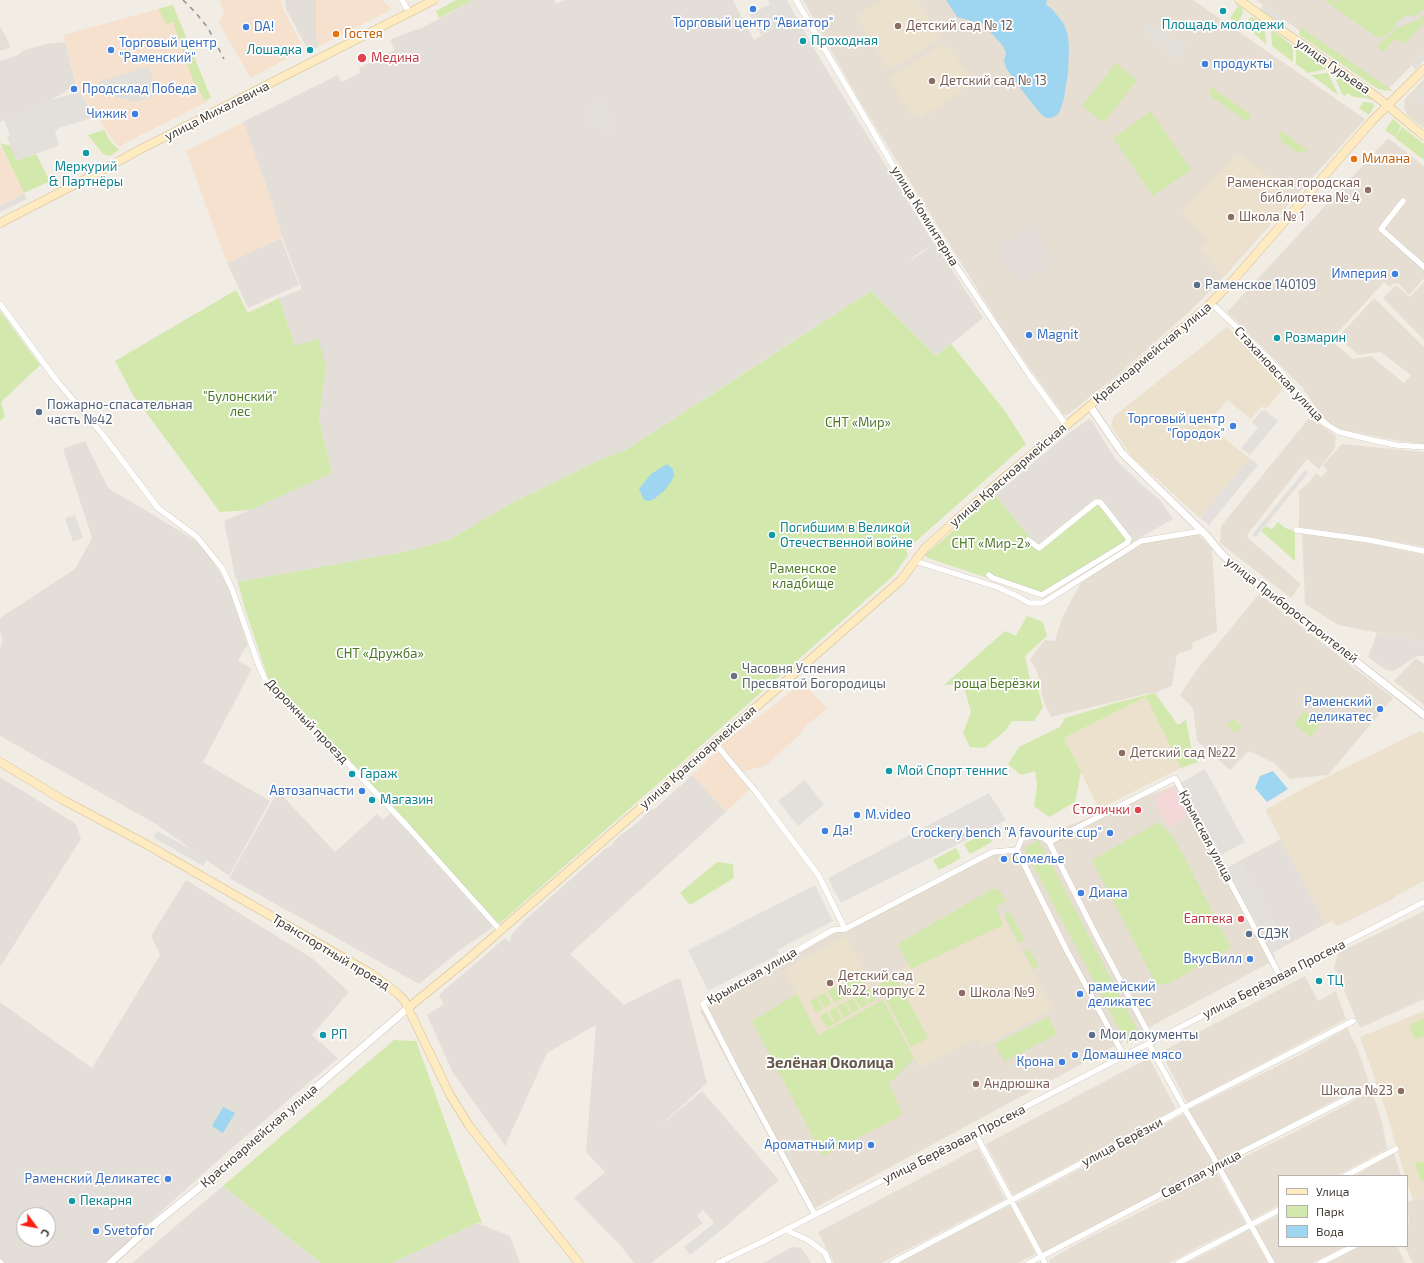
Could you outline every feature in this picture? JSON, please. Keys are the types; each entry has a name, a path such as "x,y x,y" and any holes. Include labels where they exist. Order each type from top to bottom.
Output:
{"main road":[{"name":"улица Михалевича","path":"0,223 140,149 434,0"},
{"name":"улица Гурьева","path":"1239,0 1387,106 1424,136"},
{"name":"Красноармейская улица","path":"1090,406 1190,323 1211,303 1236,277 1387,106 1424,69"},
{"name":"улица Красноармейская","path":"408,1008 500,930 901,580 925,548 986,493 1090,406"},
{"name":"Транспортный проезд","path":"0,762 63,800 144,843 372,974 398,994 404,1000 450,1095 470,1127 579,1263"}],"street":[{"path":"402,0 410,13"},
{"name":"улица Коминтерна","path":"796,0 922,215 1030,376 1066,426"},
{"path":"1403,201 1382,229 1424,267"},
{"name":"Стахановская улица","path":"1211,303 1280,371 1310,411 1326,424 1339,432 1372,440 1396,445 1424,447"},
{"name":"Дорожный проезд","path":"0,304 57,381 103,435 158,508 197,536 222,568 232,589 259,666 266,681 342,757 406,825 500,930"},
{"name":"улица Приборостроителей","path":"1090,406 1122,453 1202,531 1231,563 1424,715"},
{"path":"989,575 992,578 1042,595 1046,594 1127,542 1129,538 1100,502 1096,502 1039,548 1028,540"},
{"path":"1296,530 1369,540 1424,551"},
{"path":"915,560 997,587 1029,603 1043,603 1140,541 1202,531"},
{"path":"714,742 756,792 819,876 845,929"},
{"name":"Крымская улица","path":"1049,842 1175,778 1280,976"},
{"path":"1124,1056 1066,949 1017,850 1022,838 1034,836 1044,838 1049,842 1184,1108 1272,1263"},
{"name":"Крымская улица","path":"815,1215 703,1004 833,930 845,929 993,852 1017,850"},
{"name":"улица Берёзовая Просека","path":"718,1263 815,1215 1424,902"},
{"name":"Красноармейская улица","path":"110,1263 408,1008"},
{"name":"улица Берёзки","path":"892,1263 1184,1108 1353,1021"},
{"name":"Светлая улица","path":"1029,1263 1374,1085"},
{"path":"975,1133 1045,1263"},
{"path":"1346,1175 1396,1149"},
{"path":"1178,1263 1278,1211"},
{"path":"787,1229 790,1232 808,1240 825,1253 829,1263"},
{"path":"1320,1263 1352,1247"}],"shaded area":[{"path":"220,0 281,0 283,9 304,49 251,78 218,22 224,14"},
{"path":"285,0 316,0 316,37 320,46 317,48 307,48 286,9"},
{"path":"316,0 382,0 392,9 320,46 316,37"},
{"path":"473,0 554,0 556,4 565,0 733,0 754,40 795,15 822,62 934,244 935,243 983,318 936,356 871,291 626,450 602,459 512,503 449,540 409,551 238,582 235,576 224,521 332,473 319,419 326,365 295,346 279,298 302,289 282,237 270,196 243,122 338,75 341,82 360,73 359,68 395,50 390,40 416,29 418,30","holes":["932,245 909,262 916,255"]},
{"path":"768,0 787,0 795,15 761,35 750,15 770,4"},
{"path":"803,0 1193,0 1365,119 1219,282 1189,312 1119,374 1067,415 1063,415 1005,333 862,105"},
{"name":"Детский сад № 12","path":"884,0 917,0 941,36 938,38 939,40 888,70 856,16"},
{"path":"1256,0 1424,0 1424,53 1386,91"},
{"path":"1264,4 1285,19 1281,24 1260,10"},
{"path":"173,5 208,101 118,147 78,88 63,35"},
{"path":"1408,14 1415,19 1395,27 1396,23"},
{"path":"1150,23 1168,36 1161,45 1144,33"},
{"path":"0,26 11,47 0,51"},
{"path":"1171,36 1187,47 1178,60 1162,49"},
{"path":"65,42 77,88 68,90 51,100 0,122 0,61 18,55 24,50 47,44"},
{"name":"Детский сад № 13","path":"946,44 977,84 966,88 920,119 917,113 912,115 888,78 941,45 943,47"},
{"path":"1424,49 1424,60 1415,70 1411,63"},
{"path":"148,66 158,94 136,102 112,96 103,96 98,82"},
{"path":"1424,79 1424,128 1407,115 1404,107 1405,99"},
{"path":"1424,85 1424,99 1418,105 1411,99"},
{"path":"80,92 95,117 59,128 55,132 59,145 16,160 7,137 10,136 4,120 51,100"},
{"path":"600,99 615,127 607,131 590,122 587,107"},
{"path":"243,122 270,196 282,237 227,263 186,151"},
{"path":"1388,138 1424,166 1424,278 1409,295 1399,284 1394,283 1390,287 1384,282 1331,340 1353,359 1371,356 1404,383 1411,375 1381,352 1358,355 1338,337 1374,298 1424,347 1424,444 1399,441 1334,428 1317,409 1302,387 1227,312"},
{"path":"0,145 24,193 0,206"},
{"name":"Школа № 1","path":"1237,152 1295,197 1222,277 1200,248 1208,240 1188,220 1182,211 1225,167"},
{"path":"24,193 27,199 0,212 0,206"},
{"path":"1031,225 1055,261 1019,286 995,248"},
{"path":"281,238 299,285 248,308 227,263"},
{"path":"1424,282 1424,340 1383,298 1396,285 1410,297"},
{"path":"1227,327 1275,372 1284,388 1267,408 1261,407 1251,419 1227,400 1207,424 1249,458 1200,518 1131,456 1111,426 1114,416"},
{"path":"1265,410 1278,421 1250,455 1241,448 1258,428 1252,422 1261,411"},
{"path":"1310,417 1336,436 1335,448 1319,469 1307,459 1247,535 1248,538 1301,584 1291,598 1220,543 1221,526"},
{"path":"1089,419 1092,421 1116,460 1160,500 1173,519 1134,541 1101,499 1097,498 1041,543 1037,544 995,495 1069,433"},
{"path":"85,441 108,488 200,543 230,587 248,647 245,648 238,661 252,669 203,762 270,801 229,876 156,824 0,736 0,648 3,641 0,631 0,618 75,569 92,538 63,449"},
{"path":"1342,444 1424,452 1424,547 1370,537 1299,527 1299,491 1316,473 1321,477 1327,471 1323,465"},
{"path":"1249,458 1258,465 1209,525 1200,518"},
{"path":"1305,470 1308,473 1256,537 1252,535"},
{"path":"75,515 83,538 73,542 65,518"},
{"path":"1197,533 1212,549 1217,632 1192,643 1193,649 1177,654 1172,686 1155,693 1051,717 1043,699 1037,671 1030,659 1045,640 1055,641 1062,618 1083,579 1141,543"},
{"path":"1302,533 1363,542 1424,555 1424,642 1338,625 1305,604"},
{"path":"1259,594 1393,698 1328,775 1290,779 1274,763 1249,751 1230,770 1197,741 1193,708 1180,695 1198,668"},
{"path":"1377,633 1424,642 1424,656 1417,656 1394,671 1386,670 1368,657"},
{"path":"1416,658 1424,664 1424,705 1394,681"},
{"path":"803,682 827,709 807,725 799,735 767,765 743,772 720,744 752,722"},
{"name":"Детский сад №22","path":"1146,697 1181,768 1099,809 1064,738"},
{"path":"1420,731 1424,734 1424,881 1396,896 1395,898 1340,925 1336,926 1333,921 1326,924 1265,810 1304,788"},
{"path":"717,751 750,789 726,812 692,775"},
{"path":"1205,769 1245,842 1221,855 1181,783"},
{"path":"692,775 726,812 570,954 625,1006 625,1004 678,978 681,980 707,1083 656,1129 702,1091 779,1180 719,1232 713,1224 713,1221 703,1210 697,1216 703,1223 651,1263 634,1263 620,1245 574,1198 605,1172 586,1152 596,1025 547,1053 505,1146 453,1073 427,1015 444,1004 439,997 441,993 505,938 509,942 511,935 526,919 650,810 656,808"},
{"path":"0,777 76,824 81,839 0,967"},
{"path":"805,780 824,805 798,826 778,801"},
{"path":"1181,783 1276,959 809,1211 700,1011 850,923 1012,847"},
{"path":"1174,787 1189,816 1169,827 1153,798"},
{"path":"278,791 335,852 377,814 383,820 391,813 493,927 459,951 419,984 229,878"},
{"path":"989,793 1006,820 841,903 828,878"},
{"path":"157,831 208,858 203,866 153,837"},
{"path":"1281,839 1326,924 1285,946 1239,861"},
{"path":"1239,861 1285,946 1273,953 1227,868"},
{"path":"186,880 312,958 349,992 312,1035 338,1058 233,1147 104,1263 0,1263 0,1002 92,1068 160,955 151,936"},
{"path":"815,885 833,921 777,950 779,954 708,991 688,950"},
{"path":"1424,911 1424,999 1360,1028 1334,967 1338,953"},
{"name":"Школа №9","path":"1002,915 1053,1009 982,1047 977,1037 920,1068 874,984"},
{"name":"Детский сад №22, корпус 2","path":"844,937 847,937 863,968 878,1003 818,1035 784,969"},
{"path":"1305,976 1318,1001 1336,991 1346,1019 1187,1103 1161,1052"},
{"name":"Школа №23","path":"1424,1011 1424,1197 1413,1200 1408,1185 1408,1175 1405,1175 1385,1108 1360,1037"},
{"path":"1347,1028 1356,1045 1369,1082 1218,1162 1188,1110 1304,1053"},
{"path":"1149,1058 1176,1109 1013,1195 986,1144"},
{"path":"1372,1091 1382,1122 1387,1149 1338,1175 1278,1175 1278,1206 1251,1220 1238,1194 1222,1168 1291,1134"},
{"path":"1185,1113 1215,1167 1043,1253 1016,1203"},
{"path":"978,1148 1005,1199 881,1263 834,1263 818,1232"},
{"path":"1394,1153 1401,1175 1357,1175"},
{"path":"1217,1173 1246,1224 1169,1263 1050,1263 1049,1260 1080,1242"},
{"path":"223,1186 321,1263 132,1263"},
{"path":"1424,1197 1424,1263 1413,1263 1405,1247 1408,1247 1408,1202"},
{"path":"1010,1205 1036,1254 1018,1263 899,1263 943,1239"},
{"path":"1278,1216 1278,1247 1343,1247 1313,1263 1275,1263 1255,1227"},
{"path":"477,1223 510,1236 520,1263 392,1263"},
{"path":"713,1224 719,1232 690,1255 684,1247"},
{"path":"1249,1229 1268,1263 1186,1263 1216,1248"},
{"path":"792,1247 801,1248 811,1263 763,1263"},
{"path":"1359,1247 1397,1247 1405,1263 1328,1263"}],"green space":[{"path":"456,0 473,0 439,18 436,11"},
{"path":"1324,0 1333,0 1337,3 1339,0 1424,0 1424,9 1413,17 1408,14 1396,23 1395,27 1383,37 1377,37"},
{"path":"173,5 211,98 205,100 193,80 173,22 167,24 158,9"},
{"path":"1238,6 1242,9 1243,13 1238,23 1230,18"},
{"path":"1424,14 1424,23 1404,44 1396,38 1383,52 1377,47 1395,29 1418,20"},
{"path":"1253,17 1265,25 1246,29 1242,27 1250,18"},
{"path":"1265,27 1266,44 1251,31"},
{"path":"1300,27 1393,91 1378,89 1299,35"},
{"path":"1271,29 1293,46 1293,62 1272,46"},
{"path":"1296,48 1327,69 1308,73 1296,64"},
{"path":"1116,63 1137,80 1104,123 1082,106"},
{"path":"1328,73 1338,95 1311,75"},
{"path":"1333,73 1373,100 1354,97 1347,93 1345,96 1342,94"},
{"path":"1210,86 1251,115 1247,122 1209,95"},
{"path":"1363,102 1373,103 1374,107 1369,115 1359,108"},
{"path":"1151,111 1191,170 1153,196 1113,138"},
{"path":"1393,119 1401,126 1395,137 1385,130"},
{"path":"1402,127 1424,144 1424,160 1395,138"},
{"path":"104,130 110,141 119,150 110,156 103,154 88,135"},
{"path":"1279,130 1309,151 1296,152 1281,141"},
{"path":"0,143 11,146 16,160 36,154 50,181 24,193"},
{"name":"\"Булонский\" лес","path":"236,290 248,313 279,298 295,346 318,339 326,365 319,419 332,473 250,510 220,512 133,395 115,361"},
{"path":"871,291 936,356 951,344 1005,411 1026,444 906,550 908,555 894,575 499,924 344,754 268,678 244,606 238,582 409,551 449,540 512,503 602,459 626,450"},
{"path":"0,311 40,365 1,402 5,417 0,421"},
{"name":"СНТ «Мир-2»","path":"995,495 1037,544 1041,543 1097,498 1101,499 1134,541 1044,597 928,558 925,555"},
{"path":"1278,522 1285,528 1295,531 1295,561 1261,531 1266,526 1272,529"},
{"name":"роща Берёзки","path":"1027,616 1043,622 1047,636 1025,656 1030,680 1036,683 1043,707 1034,721 1012,721 1006,730 984,748 970,747 963,733 971,712 963,684 944,685 1005,631 1016,636"},
{"name":"роща Берёзки","path":"1155,693 1178,725 1186,720 1191,747 1196,751 1198,762 1181,768 1146,697 1064,738 1081,772 1075,802 1049,817 1034,806 1037,786 1035,771 1021,775 1008,764 1019,747 1060,727 1065,718"},
{"path":"1304,711 1321,724 1311,737 1294,724"},
{"path":"1233,719 1242,727 1236,733 1226,725"},
{"path":"1159,822 1174,839 1184,856 1231,948 1168,984 1156,984 1092,860"},
{"path":"987,832 992,842 970,854 964,844"},
{"path":"1039,840 1141,1037 1127,1044 1024,848"},
{"path":"956,848 961,858 939,870 933,860"},
{"path":"717,862 733,864 734,878 690,905 680,893"},
{"path":"992,889 998,889 1006,900 996,908 1003,925 911,969 898,944"},
{"path":"1009,912 1025,940 1019,943 1004,915"},
{"path":"1029,949 1039,966 1033,969 1024,952"},
{"path":"861,973 867,985 860,988 854,977"},
{"path":"895,976 928,1038 911,1047 878,985"},
{"path":"852,978 859,989 852,993 845,982"},
{"path":"843,982 850,994 843,998 836,986"},
{"path":"835,987 842,999 835,1003 828,991"},
{"path":"869,988 876,1000 869,1004 862,992"},
{"path":"825,993 831,1004 824,1008 818,996"},
{"path":"861,993 868,1004 861,1008 854,997"},
{"path":"797,994 818,1035 883,1000 914,1058 889,1084 902,1113 900,1116 823,1156 752,1021"},
{"path":"817,997 823,1009 816,1013 810,1001"},
{"path":"853,998 859,1009 852,1013 846,1002"},
{"path":"845,1002 851,1014 844,1018 837,1006"},
{"path":"836,1007 842,1019 835,1023 829,1011"},
{"path":"827,1012 834,1024 827,1028 820,1016"},
{"path":"1048,1017 1057,1034 1004,1062 995,1044"},
{"path":"1424,1019 1424,1036 1414,1039 1409,1025"},
{"path":"394,1040 416,1041 482,1223 477,1223 392,1263 321,1263 223,1186"},
{"path":"1424,1161 1424,1180 1421,1181 1415,1163"}],"water":[{"path":"946,0 1047,0 1046,5 1052,9 1064,24 1068,36 1069,48 1068,73 1064,98 1060,111 1056,116 1046,118 1040,113 1020,88 1006,68 1004,61 1006,53 1003,46 983,24 957,17"},
{"path":"667,464 673,469 674,476 672,480 665,490 654,499 649,501 644,500 639,489 651,474"},
{"path":"1273,771 1288,789 1267,802 1255,788 1260,776"},
{"path":"223,1107 235,1113 223,1133 212,1126"}],"railway":[{"path":"183,0 208,28 224,59"}],"place":[{"name":"Торговый центр \"Авиатор\"","path":"753,9"},
{"name":"Площадь молодежи","path":"1223,11"},
{"name":"Детский сад № 12","path":"898,26"},
{"name":"DA!","path":"246,27"},
{"name":"Гостея","path":"336,34"},
{"name":"Проходная","path":"803,41"},
{"name":"Торговый центр \"Раменский\"","path":"111,50"},
{"name":"Лошадка","path":"310,50"},
{"name":"Медина","path":"362,58"},
{"name":"продукты","path":"1205,64"},
{"name":"Детский сад № 13","path":"932,81"},
{"name":"Продсклад Победа","path":"74,89"},
{"name":"Чижик","path":"135,114"},
{"name":"Меркурий & Партнёры","path":"86,153"},
{"name":"Милана","path":"1354,159"},
{"name":"Раменская городская библиотека № 4","path":"1368,190"},
{"name":"Школа № 1","path":"1231,217"},
{"name":"Империя","path":"1395,274"},
{"name":"Раменское 140109","path":"1197,285"},
{"name":"Magnit","path":"1029,335"},
{"name":"Розмарин","path":"1277,338"},
{"name":"Пожарно-спасательная часть №42","path":"39,412"},
{"name":"Торговый центр \"Городок\"","path":"1233,426"},
{"name":"Погибшим в Великой Отечественной войне","path":"772,535"},
{"name":"Часовня Успения Пресвятой Богородицы","path":"734,676"},
{"name":"Раменский деликатес","path":"1380,709"},
{"name":"Детский сад №22","path":"1122,753"},
{"name":"Мой Спорт теннис","path":"889,771"},
{"name":"Гараж","path":"352,774"},
{"name":"Автозапчасти","path":"362,791"},
{"name":"Магазин","path":"372,800"},
{"name":"Столички","path":"1138,810"},
{"name":"M.video","path":"857,815"},
{"name":"Да!","path":"825,831"},
{"name":"Crockery bench \"A favourite cup\"","path":"1110,833"},
{"name":"Сомелье","path":"1004,859"},
{"name":"Диана","path":"1081,893"},
{"name":"Еаптека","path":"1241,919"},
{"name":"СДЭК","path":"1249,934"},
{"name":"ВкусВилл","path":"1250,959"},
{"name":"ТЦ","path":"1319,981"},
{"name":"Детский сад №22, корпус 2","path":"830,983"},
{"name":"Школа №9","path":"962,993"},
{"name":"рамейский деликатес","path":"1080,994"},
{"name":"РП","path":"323,1035"},
{"name":"Мои документы","path":"1092,1035"},
{"name":"Домашнее мясо","path":"1075,1055"},
{"name":"Крона","path":"1062,1062"},
{"name":"Андрюшка","path":"976,1084"},
{"name":"Школа №23","path":"1401,1091"},
{"name":"Ароматный мир","path":"871,1145"},
{"name":"Раменский Деликатес","path":"168,1179"},
{"name":"Пекарня","path":"72,1201"},
{"name":"Svetofor","path":"96,1231"}],"district":[{"name":"Зелёная Околица","path":"830,1063"}],"park label":[{"name":"СНТ «Мир»","path":"858,423"},
{"name":"Раменское кладбище","path":"803,576"},
{"name":"СНТ «Дружба»","path":"380,654"}]}
